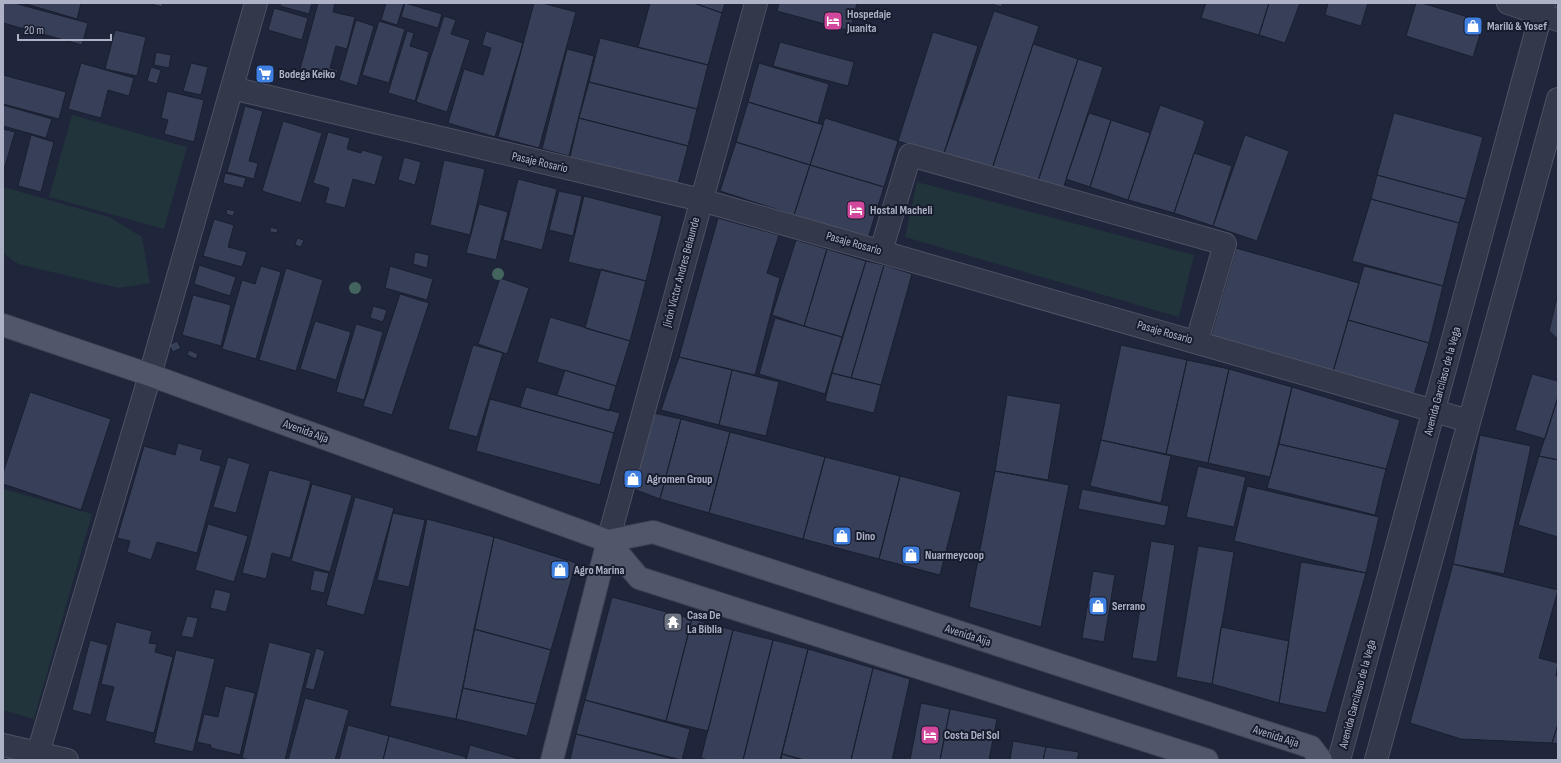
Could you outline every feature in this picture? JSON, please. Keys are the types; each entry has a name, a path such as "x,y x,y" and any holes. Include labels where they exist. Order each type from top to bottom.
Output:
{"main road":[{"name":"Avenida Aija","path":"3,325 150,375 608,541 653,532 1311,747 1321,760"},
{"path":"552,760 608,541"},
{"path":"608,541 639,578 1207,760"}],"street":[{"path":"37,756 150,375 256,3"},
{"name":"Jirón Victor Andres Belaunde","path":"608,541 756,3"},
{"path":"1508,3 1548,12"},
{"name":"Avenida Garcilaso de la Vega","path":"1339,760 1434,411 1548,12"},
{"name":"Pasaje Rosario","path":"232,88 701,200 1469,420"},
{"path":"1376,760 1558,99"},
{"path":"881,251 910,155 1225,244 1197,341"},
{"path":"3,745 37,756 66,760"}],"shaded area":[{"path":"72,115 187,147 164,229 49,197"},
{"path":"917,182 1194,255 1179,317 905,237"},
{"path":"3,187 109,217 142,237 150,283 119,288 18,264 3,253"},
{"path":"4,489 92,514 34,719 3,710"}],"building":[{"path":"3,3 14,3 88,23 82,45 3,23"},
{"path":"23,3 81,3 77,19"},
{"path":"147,3 163,3 162,7"},
{"path":"281,3 312,3 309,14 280,6"},
{"path":"318,3 335,3 333,12 355,17 347,49 336,46 330,68 338,70 336,79 300,69"},
{"path":"386,3 404,3 397,25 381,20"},
{"path":"405,3 442,14 438,28 401,17"},
{"path":"534,3 542,3 576,12 539,148 498,137"},
{"path":"650,3 694,3 722,13 708,65 638,47"},
{"path":"694,3 725,3 722,13"},
{"name":"Hospedaje Juanita","path":"779,3 857,3 850,31 777,11"},
{"path":"989,3 1003,3 1001,7"},
{"path":"1206,3 1269,3 1259,35 1201,18"},
{"path":"1269,3 1300,3 1285,43 1259,35"},
{"path":"1328,3 1368,3 1361,26 1325,15"},
{"path":"1416,3 1422,3 1484,22 1473,57 1406,36"},
{"path":"274,8 308,18 302,40 268,30"},
{"path":"994,11 1039,26 992,169 943,156"},
{"path":"444,16 456,20 451,34 470,40 447,112 416,102"},
{"path":"356,20 374,26 357,86 339,80"},
{"path":"379,21 405,29 389,83 362,75"},
{"path":"115,30 146,37 137,76 105,69"},
{"path":"407,31 414,33 410,46 429,52 415,101 388,93"},
{"path":"486,31 523,43 495,137 448,123 464,69 483,75 491,48 482,45"},
{"path":"933,32 978,46 943,156 898,141"},
{"path":"600,38 708,65 697,109 589,82"},
{"path":"780,42 854,62 848,86 773,66"},
{"path":"1033,44 1078,59 1038,181 992,169"},
{"path":"567,49 594,56 569,156 542,149"},
{"path":"156,52 171,55 169,68 154,65"},
{"path":"1078,59 1103,67 1063,189 1038,181"},
{"path":"81,63 134,78 129,96 108,90 101,118 68,109"},
{"path":"191,63 208,67 201,95 183,91"},
{"path":"759,63 829,84 818,123 748,102"},
{"path":"151,67 161,70 157,84 147,81"},
{"path":"3,75 66,92 59,119 3,104"},
{"path":"589,82 697,109 688,146 579,118"},
{"path":"167,91 204,100 194,142 164,134 168,120 161,118"},
{"path":"748,102 823,125 810,165 736,142"},
{"path":"3,105 52,119 46,138 3,126"},
{"path":"1160,105 1205,121 1174,213 1128,200"},
{"path":"245,106 263,111 249,161 258,163 254,179 227,172"},
{"path":"1089,113 1111,120 1090,187 1066,179"},
{"path":"1394,113 1483,137 1466,199 1377,175"},
{"path":"579,118 688,146 678,184 570,157"},
{"path":"825,118 898,141 884,187 810,165"},
{"path":"1111,120 1150,133 1128,200 1090,187"},
{"path":"283,121 322,133 301,203 262,191"},
{"path":"3,129 15,132 3,173"},
{"path":"328,132 350,138 347,149 361,153 362,150 383,156 375,185 353,179 345,208 325,203 329,188 313,183"},
{"path":"31,135 54,142 41,192 18,186"},
{"path":"1245,135 1289,151 1257,241 1213,226"},
{"path":"736,142 810,165 794,215 720,191"},
{"path":"1194,153 1232,166 1213,226 1174,213"},
{"path":"404,157 421,162 415,185 398,180"},
{"path":"444,160 485,169 470,235 430,225"},
{"path":"810,165 884,187 868,238 794,215"},
{"path":"225,173 246,178 243,188 223,183"},
{"path":"1377,175 1466,199 1459,223 1371,199"},
{"path":"518,179 557,189 542,250 503,240"},
{"path":"559,191 582,196 573,236 549,230"},
{"path":"584,196 662,216 646,281 568,262"},
{"path":"1371,199 1459,223 1443,286 1352,261"},
{"path":"479,204 508,212 496,260 466,253"},
{"path":"227,209 235,211 233,216 226,214"},
{"path":"718,218 779,235 767,273 780,278 755,375 679,357"},
{"path":"214,219 234,225 228,247 247,252 242,267 203,256"},
{"path":"270,227 278,229 277,233 270,232"},
{"path":"297,238 304,240 301,247 295,245"},
{"path":"796,240 827,249 804,326 772,315"},
{"path":"1236,248 1359,283 1332,375 1210,339"},
{"path":"827,249 866,261 842,337 804,326"},
{"path":"415,252 429,255 427,268 413,264"},
{"path":"866,261 884,265 851,378 832,373"},
{"path":"199,265 236,277 230,296 194,284"},
{"path":"884,265 912,274 881,385 851,378"},
{"path":"261,266 281,272 256,359 222,349 242,280 255,284"},
{"path":"390,266 433,279 427,300 385,288"},
{"path":"1364,266 1443,286 1429,343 1348,320"},
{"path":"286,268 323,280 296,371 259,360"},
{"path":"601,269 646,281 630,341 585,328"},
{"path":"500,278 529,288 507,354 478,344"},
{"path":"1558,293 1558,339 1549,331"},
{"path":"400,294 429,303 392,415 363,406"},
{"path":"193,295 231,305 221,346 182,335"},
{"path":"373,306 387,310 383,322 370,318"},
{"path":"550,317 630,341 616,386 537,362"},
{"path":"775,318 842,337 825,394 759,374"},
{"path":"1348,320 1429,343 1413,398 1332,375"},
{"path":"315,321 351,332 336,380 300,369"},
{"path":"356,324 383,332 364,400 336,392"},
{"path":"177,341 181,348 173,352 169,345"},
{"path":"473,345 503,353 477,437 448,429"},
{"path":"1121,345 1187,360 1166,454 1101,440"},
{"path":"189,350 198,354 196,359 187,355"},
{"path":"679,357 732,370 719,425 661,410"},
{"path":"1187,360 1229,369 1208,463 1166,454"},
{"path":"1229,369 1292,387 1270,477 1208,463"},
{"path":"565,370 616,386 609,411 557,395"},
{"path":"732,370 779,382 766,436 719,425"},
{"path":"832,373 881,385 874,413 825,401"},
{"path":"1532,374 1558,381 1558,397 1545,439 1515,430"},
{"path":"526,387 620,413 614,433 520,407"},
{"path":"1292,387 1400,420 1386,469 1279,444"},
{"path":"30,392 111,419 81,510 3,484 3,473"},
{"path":"1007,395 1061,404 1048,480 995,471"},
{"path":"1558,397 1558,460 1539,456"},
{"path":"490,399 614,433 600,485 476,451"},
{"path":"654,413 681,419 660,499 631,488"},
{"path":"681,419 730,432 709,513 660,499"},
{"path":"730,432 825,457 803,539 709,513"},
{"path":"1480,435 1531,446 1504,574 1453,564"},
{"path":"1101,440 1171,456 1161,503 1090,486"},
{"path":"178,443 203,450 200,460 221,466 197,553 157,542 151,560 127,552 130,541 117,538 144,446 175,455"},
{"path":"1279,444 1386,469 1375,515 1267,488"},
{"path":"1539,456 1558,460 1558,537 1518,525"},
{"path":"228,457 250,464 236,513 213,507"},
{"path":"825,457 900,476 879,559 803,539"},
{"path":"1198,466 1246,477 1234,527 1186,517"},
{"path":"269,470 311,481 290,558 272,553 266,579 242,573"},
{"path":"995,471 1069,485 1041,627 969,607"},
{"path":"900,476 961,492 940,575 879,559"},
{"path":"312,484 352,495 330,572 291,561"},
{"path":"1247,486 1379,517 1366,573 1234,541"},
{"path":"1082,489 1169,506 1165,526 1078,509"},
{"path":"355,497 394,508 364,615 326,605"},
{"path":"393,513 425,520 409,587 377,580"},
{"path":"427,519 494,537 456,719 390,706"},
{"path":"208,524 248,536 234,582 195,570"},
{"path":"494,537 576,563 551,650 474,629"},
{"path":"1151,541 1175,545 1157,662 1132,658"},
{"path":"1198,546 1234,552 1212,684 1176,677"},
{"path":"1301,562 1366,573 1326,713 1279,703"},
{"path":"1453,564 1558,590 1539,658 1558,663 1556,676 1558,677 1558,724 1552,743 1461,739 1410,723"},
{"path":"314,570 329,573 324,593 310,590"},
{"name":"Serrano","path":"1093,571 1115,575 1104,642 1082,638"},
{"path":"215,589 231,593 226,612 210,608"},
{"path":"612,597 692,619 666,721 585,700"},
{"path":"187,616 198,618 193,638 181,636"},
{"path":"692,619 733,630 708,731 666,721"},
{"path":"116,622 152,631 149,643 157,644 155,652 173,657 154,733 105,721 114,687 101,684"},
{"path":"1221,627 1289,641 1279,703 1212,684"},
{"path":"474,629 551,650 536,704 463,688"},
{"path":"733,630 773,640 743,760 708,760 701,758"},
{"path":"90,640 108,645 91,715 72,710"},
{"path":"773,640 808,649 780,760 743,760"},
{"path":"269,642 311,653 285,760 250,760 242,758"},
{"path":"316,648 325,651 314,690 305,688"},
{"path":"808,649 873,668 851,760 805,760 782,754"},
{"path":"176,650 215,659 193,752 154,743"},
{"path":"873,668 910,679 892,760 851,760"},
{"path":"225,686 255,693 240,755 211,748 211,745 197,742 204,714 218,717"},
{"path":"463,688 536,704 527,736 456,719"},
{"path":"305,698 349,710 335,760 288,760"},
{"path":"585,700 690,729 682,760 576,734"},
{"name":"Costa Del Sol","path":"921,703 950,709 940,760 910,760"},
{"path":"950,709 997,719 989,760 940,760"},
{"path":"1558,724 1558,744 1552,743"},
{"path":"348,725 389,736 383,760 339,760"},
{"path":"576,734 677,760 570,760"},
{"path":"389,736 466,757 465,760 383,760"},
{"path":"1013,741 1046,747 1043,760 1010,760"},
{"path":"470,745 523,760 466,760"},
{"path":"1046,747 1079,752 1077,760 1043,760"},
{"path":"782,754 802,760 781,760"}],"place":[{"name":"Hospedaje Juanita","path":"833,21"},
{"name":"Marilú & Yosef","path":"1473,26"},
{"name":"Bodega Keiko","path":"265,74"},
{"name":"Hostal Macheli","path":"856,210"},
{"name":"Agromen Group","path":"633,479"},
{"name":"Dino","path":"842,536"},
{"name":"Nuarmeycoop","path":"911,555"},
{"name":"Agro Marina","path":"560,570"},
{"name":"Serrano","path":"1098,606"},
{"name":"Casa De La Biblia","path":"673,622"},
{"name":"Costa Del Sol","path":"930,735"}]}
